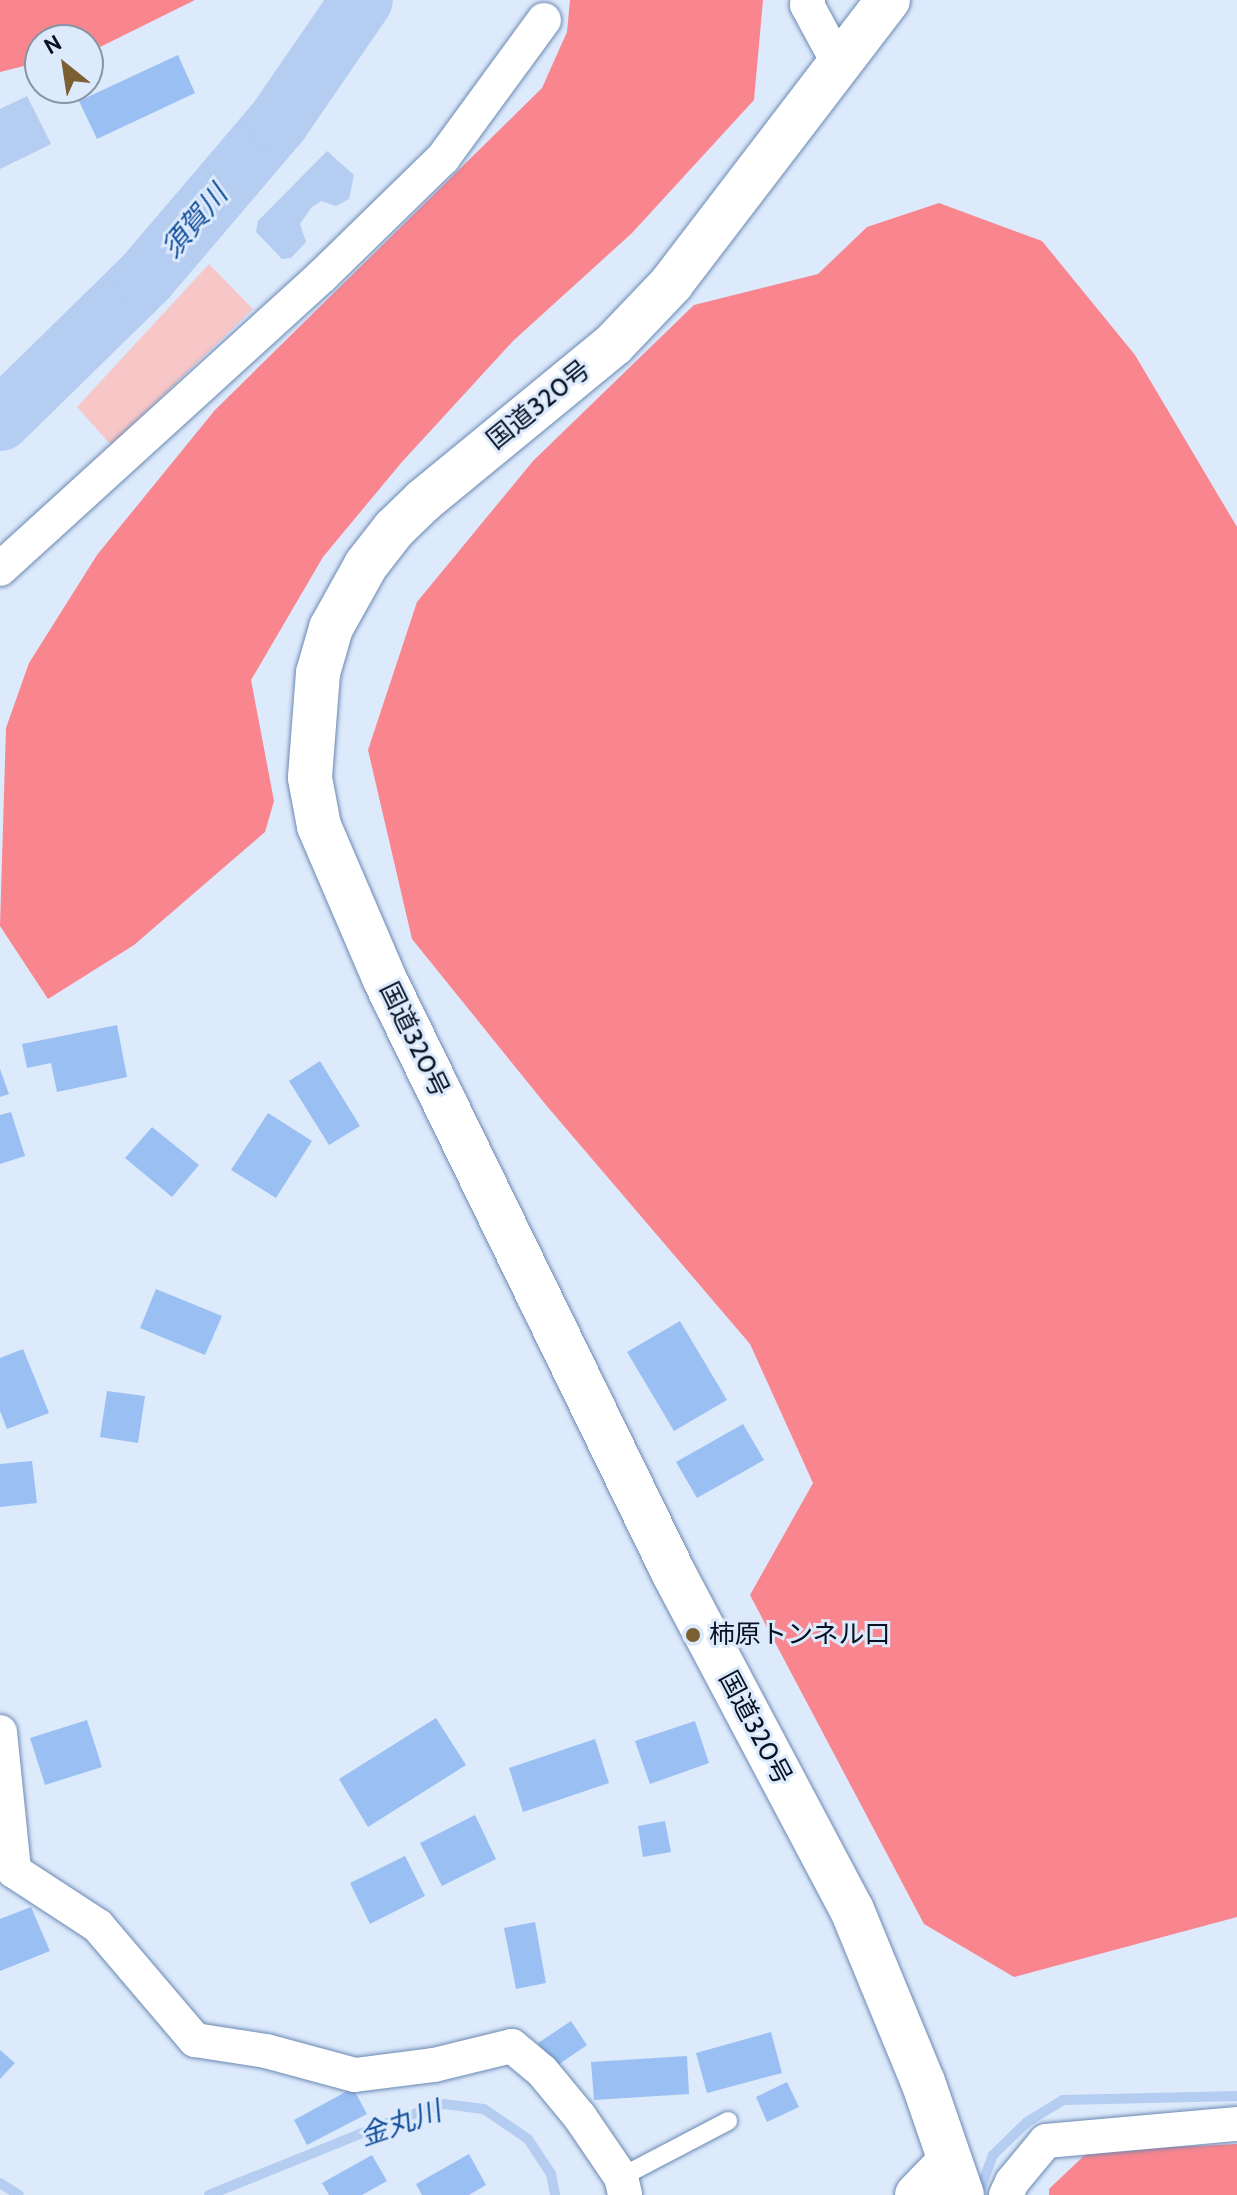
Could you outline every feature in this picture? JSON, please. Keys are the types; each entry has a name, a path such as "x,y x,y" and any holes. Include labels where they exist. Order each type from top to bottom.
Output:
{"main road":[{"name":"国道320号","path":"888,0 663,293 614,344 423,501 394,529 366,565 331,628 318,673 310,778 319,826 384,978 674,1574 852,1910 903,2029 956,2177"},
{"path":"917,2195 956,2177"}],"street":[{"path":"808,0 807,5 840,66"},
{"path":"0,569 322,276 443,158 544,20"},
{"path":"0,1732 7,1875 98,1926 195,2040 266,2051 355,2075 434,2065 512,2046 542,2071 623,2186"},
{"path":"1006,2195 1012,2182 1046,2141 1237,2124"}],"lane":[{"path":"623,2186 728,2121"}],"shaded area":[{"path":"0,0 195,0 104,45 104,24 24,24 24,66 0,72"},
{"path":"570,0 763,0 754,100 632,233 513,341 401,463 323,557 251,680 274,801 265,832 134,945 48,999 0,926 6,728 29,663 97,555 215,410 542,88 567,32"},
{"path":"939,203 1042,241 1135,355 1237,527 1237,1917 1014,1977 924,1924 750,1595 813,1483 750,1344 546,1105 412,939 368,750 417,602 533,461 694,305 818,274 867,227"},
{"path":"209,264 253,309 111,445 77,407"},
{"path":"1237,2144 1237,2195 1049,2195 1049,2189 1089,2151"}],"water":[{"path":"24,97 24,104 31,104 51,144 0,169 0,109"},
{"path":"327,151 354,175 349,199 336,206 321,201 311,208 300,224 306,242 291,258 282,259 256,232 258,221"}],"building":[{"path":"178,55 195,93 97,139 80,104 104,104 104,89"},
{"path":"117,1025 127,1077 57,1092 51,1063 27,1068 22,1044"},
{"path":"320,1061 360,1126 329,1145 289,1081"},
{"path":"0,1069 9,1094 0,1097"},
{"path":"11,1112 25,1156 0,1164 0,1115"},
{"path":"268,1113 312,1141 276,1198 231,1170"},
{"path":"152,1127 199,1165 172,1197 125,1158"},
{"path":"156,1289 222,1316 205,1355 140,1328"},
{"path":"680,1321 727,1400 674,1431 627,1352"},
{"path":"23,1349 49,1413 7,1429 0,1411 0,1358"},
{"path":"107,1391 145,1396 138,1443 100,1437"},
{"path":"743,1424 764,1460 697,1498 676,1462"},
{"path":"32,1461 37,1503 0,1507 0,1464"},
{"path":"436,1718 466,1765 368,1827 339,1779"},
{"path":"87,1720 102,1767 45,1785 30,1738"},
{"path":"695,1721 709,1763 650,1784 635,1741"},
{"path":"595,1739 609,1783 523,1812 509,1768"},
{"path":"475,1815 496,1859 442,1886 420,1843"},
{"path":"665,1821 671,1852 643,1857 638,1826"},
{"path":"405,1856 425,1896 370,1924 350,1883"},
{"path":"31,1907 50,1951 0,1971 0,1919"},
{"path":"535,1922 546,1983 516,1989 504,1928"},
{"path":"571,2021 587,2045 555,2067 538,2043"},
{"path":"771,2032 782,2073 707,2093 696,2053"},
{"path":"0,2050 15,2063 0,2079"},
{"path":"687,2056 689,2094 594,2100 591,2062"},
{"path":"787,2082 799,2107 767,2122 756,2097"},
{"path":"353,2088 367,2114 307,2145 294,2120"},
{"path":"469,2154 486,2185 469,2195 422,2195 416,2184"},
{"path":"372,2155 387,2181 362,2195 329,2195 322,2183"}],"waterway":[{"name":"須賀川","path":"0,420 146,277 278,122 362,0"},
{"path":"978,2195 993,2155 1027,2122 1063,2100 1237,2096"},
{"name":"金丸川","path":"209,2195 390,2122 444,2104 484,2109 528,2139 551,2174 555,2195"},
{"name":"金丸川","path":"0,2183 19,2195"}],"place":[{"name":"柿原トンネル口","path":"693,1635"}]}
